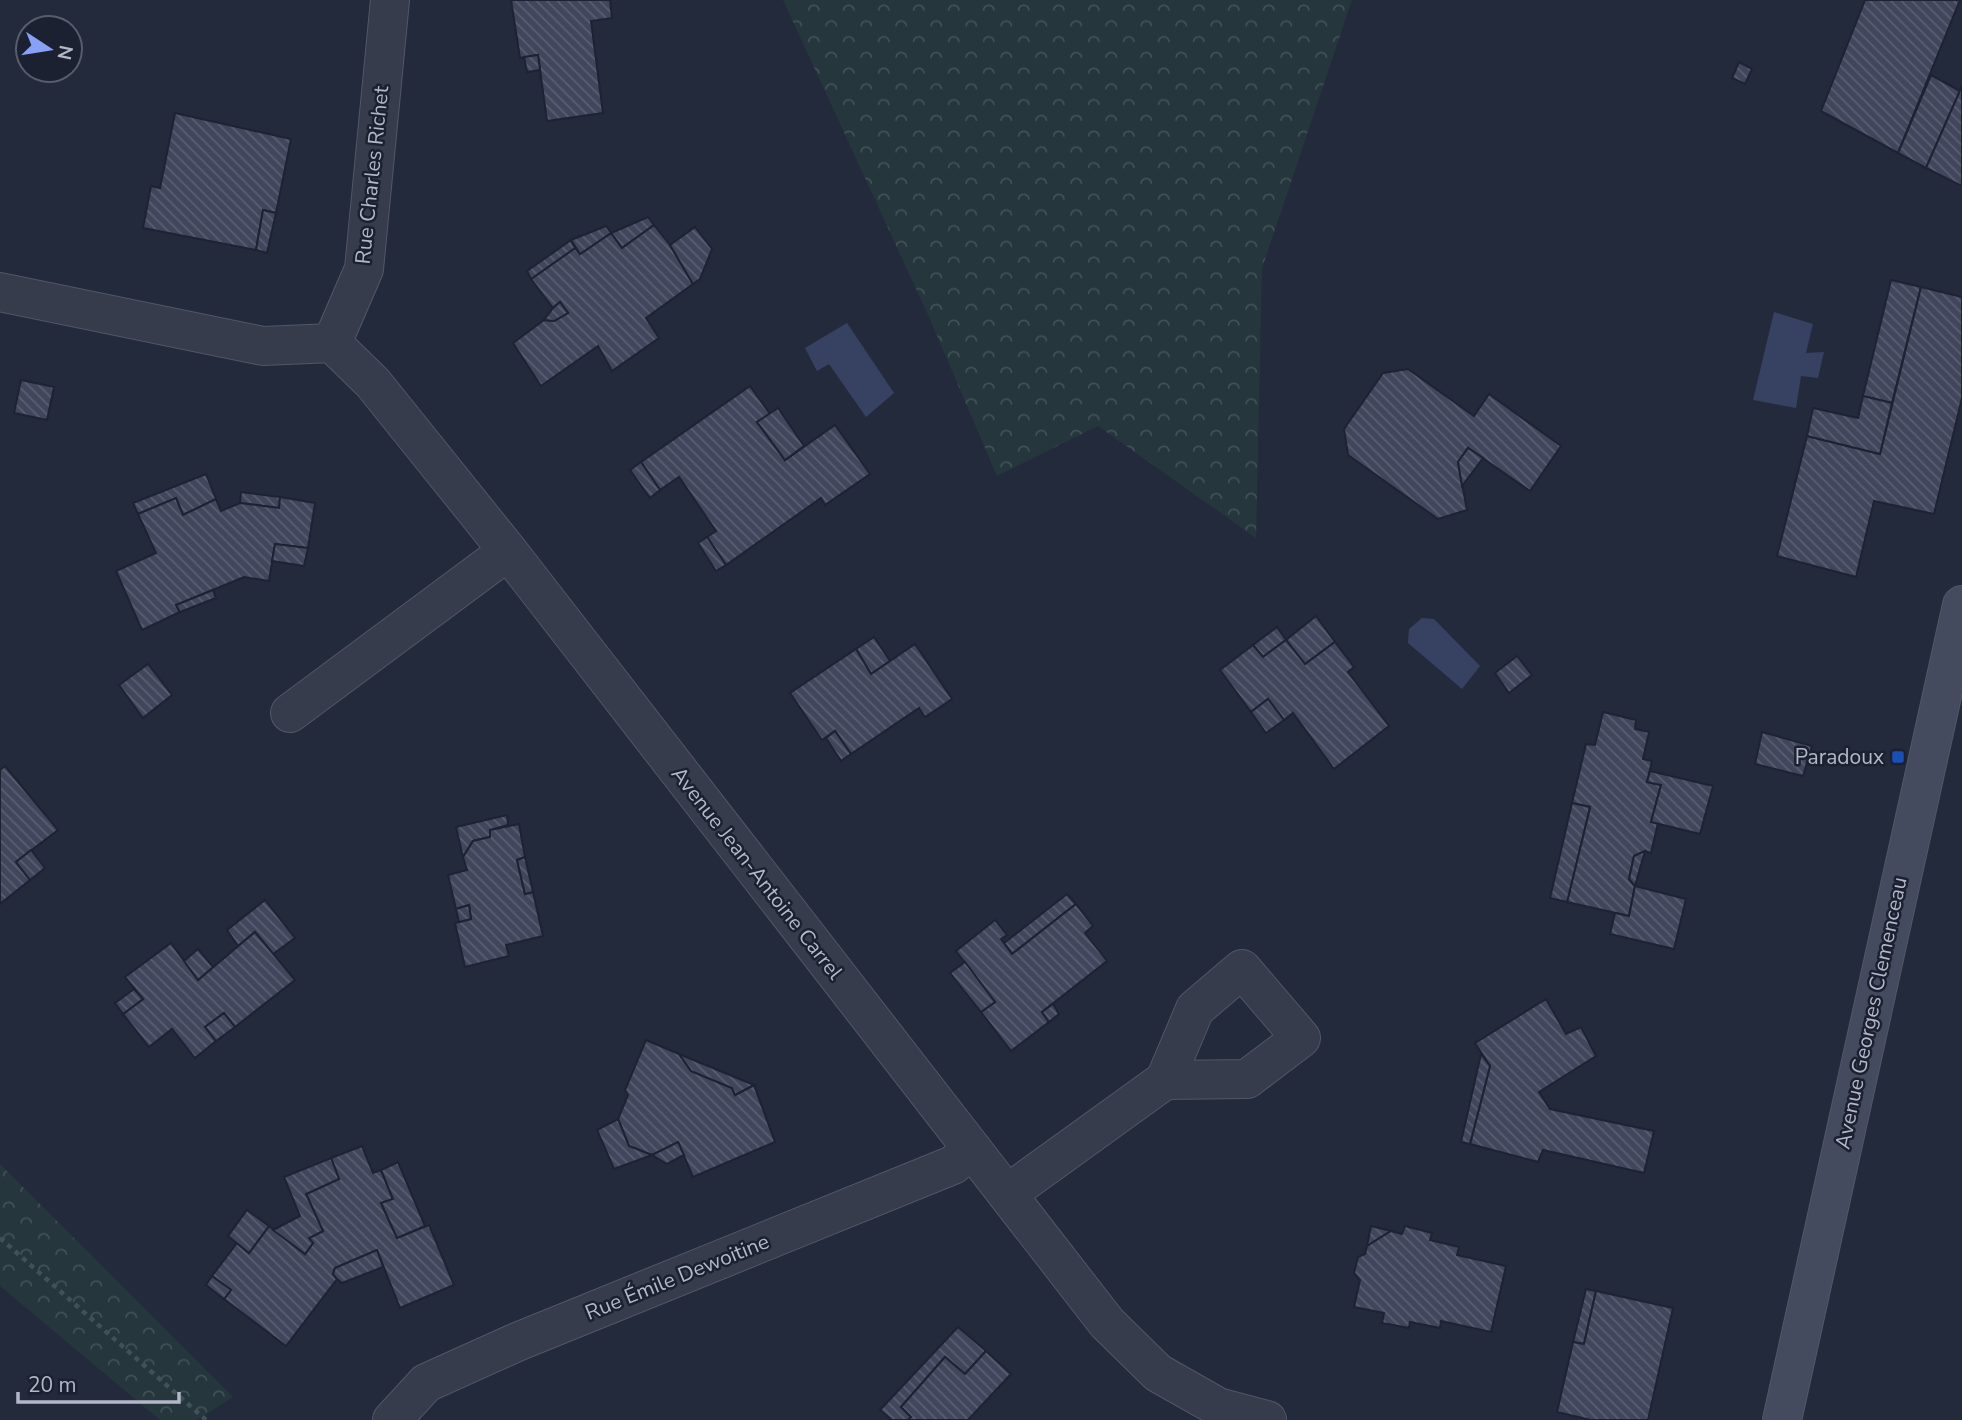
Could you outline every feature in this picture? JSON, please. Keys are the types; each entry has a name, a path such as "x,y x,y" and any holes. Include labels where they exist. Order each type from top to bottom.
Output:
{"main road":[{"name":"Avenue Georges Clemenceau","path":"1782,1420 1962,606"}],"street":[{"name":"Rue Charles Richet","path":"331,343 364,269 390,0"},
{"path":"0,292 263,346 331,343"},
{"name":"Avenue Jean-Antoine Carrel","path":"331,343 373,383 508,551 1107,1323 1158,1373 1218,1407 1267,1420"},
{"path":"290,713 508,551"},
{"path":"1007,1194 1165,1080"},
{"name":"Rue Émile Dewoitine","path":"392,1420 426,1384 517,1342 953,1165 972,1149"}],"path":[{"path":"0,1238 206,1420"}],"green space":[{"path":"783,0 1352,0 1262,268 1256,538 1098,426 997,476 929,317"},
{"path":"0,1164 233,1397 197,1420 160,1420 0,1286"}],"water":[{"path":"1774,312 1813,324 1806,353 1824,352 1818,378 1801,376 1796,408 1753,400"},
{"path":"847,323 894,393 866,417 829,364 817,371 805,348"},
{"path":"1422,618 1434,619 1480,666 1462,689 1408,643 1409,629"}],"building":[{"path":"511,0 610,0 612,18 591,21 603,113 547,121 538,55 520,58"},
{"path":"1865,0 1960,0 1898,153 1821,111"},
{"path":"538,55 540,70 527,72 524,57"},
{"path":"1739,62 1752,69 1745,84 1732,78"},
{"path":"1931,75 1960,91 1926,168 1898,153"},
{"path":"1962,86 1962,186 1926,168"},
{"path":"175,113 291,139 276,213 263,210 256,250 143,228 151,186 160,188"},
{"path":"263,210 276,213 267,253 256,250"},
{"path":"648,217 654,225 622,248 611,233"},
{"path":"654,225 670,245 693,284 646,318 659,338 612,371 598,346 541,386 513,343 544,320 554,321 568,313 560,302 553,308 531,279 575,248 580,254 611,233 622,248"},
{"path":"606,226 611,233 580,254 571,240"},
{"path":"695,227 712,249 700,279 693,284 670,245"},
{"path":"571,240 575,248 531,279 527,271"},
{"path":"1891,280 1921,287 1892,403 1863,396"},
{"path":"1921,287 1962,297 1962,398 1934,514 1874,501 1856,577 1777,556 1807,436 1880,454"},
{"path":"560,302 568,313 554,321 544,320 553,308"},
{"path":"1408,369 1474,416 1489,394 1561,446 1530,491 1468,448 1458,462 1467,510 1438,519 1348,455 1344,429 1383,373"},
{"path":"21,380 54,387 47,420 14,413"},
{"path":"750,386 770,414 757,422 785,460 835,425 870,474 825,505 821,498 726,565 707,537 716,531 679,477 660,490 641,462"},
{"path":"1863,396 1892,403 1880,454 1807,436 1813,408 1858,418"},
{"path":"778,408 804,446 785,460 757,422"},
{"path":"1468,448 1483,458 1462,486 1458,462"},
{"path":"641,462 660,490 650,498 630,470"},
{"path":"206,474 216,499 183,515 176,498 138,514 133,503"},
{"path":"241,492 280,497 279,508 240,503"},
{"path":"280,497 315,503 308,548 275,544 269,581 244,577 176,605 180,612 142,630 116,571 156,553 138,514 176,498 183,515 216,499 221,511 240,503 279,508"},
{"path":"707,537 726,565 716,571 698,543"},
{"path":"275,544 308,548 304,566 272,561"},
{"path":"213,590 216,598 180,612 176,605"},
{"path":"1316,616 1335,642 1305,664 1286,640"},
{"path":"1277,627 1286,640 1263,657 1253,645"},
{"path":"874,637 890,661 871,674 856,649"},
{"path":"1286,640 1305,664 1335,642 1354,667 1348,672 1389,726 1334,769 1293,713 1284,720 1268,699 1251,712 1220,670 1253,645 1263,657"},
{"path":"915,644 952,699 925,717 919,708 851,754 835,731 822,740 790,693 856,649 871,674"},
{"path":"1517,656 1532,675 1509,693 1495,673"},
{"path":"148,664 172,695 143,718 119,685"},
{"path":"1268,699 1284,720 1266,733 1251,712"},
{"path":"1603,712 1636,720 1635,729 1649,732 1643,759 1652,761 1647,782 1661,785 1651,822 1658,823 1651,853 1645,851 1634,856 1629,879 1635,886 1629,916 1567,902 1590,807 1572,803 1586,744 1595,745"},
{"path":"835,731 851,754 841,761 826,738"},
{"path":"1762,732 1812,746 1803,776 1755,764"},
{"path":"5,766 58,830 16,862 30,880 0,904 0,770"},
{"path":"1650,771 1713,786 1700,834 1651,822 1661,785 1647,782"},
{"path":"1572,803 1590,807 1567,902 1550,898"},
{"path":"507,815 508,825 490,830 490,837 473,841 463,857 456,827"},
{"path":"519,824 525,857 517,860 525,894 533,892 543,936 506,945 509,956 465,967 455,923 471,919 469,905 456,909 448,875 467,870 463,857 473,841 490,837 490,830"},
{"path":"31,850 45,868 30,880 16,862"},
{"path":"1645,851 1635,886 1629,879 1634,856"},
{"path":"525,857 533,892 525,894 517,860"},
{"path":"1635,886 1686,899 1674,949 1610,934 1615,913 1629,916"},
{"path":"1067,894 1076,904 1012,954 1004,943"},
{"path":"265,900 295,938 273,954 255,932 238,946 227,930"},
{"path":"1076,904 1093,926 1085,933 1107,961 1042,1012 1049,1022 1011,1051 981,1012 995,1002 956,951 995,920 1007,935 1001,939 1012,954"},
{"path":"469,905 471,919 459,922 456,909"},
{"path":"255,932 295,980 235,1027 224,1013 205,1027 216,1041 195,1058 172,1029 149,1047 123,1014 143,999 125,977 171,943 198,980"},
{"path":"198,949 213,967 198,980 184,961"},
{"path":"965,962 995,1002 981,1012 950,973"},
{"path":"134,989 143,999 123,1014 115,1003"},
{"path":"1546,999 1566,1034 1581,1027 1596,1056 1539,1092 1550,1109 1654,1131 1644,1173 1543,1150 1538,1162 1470,1144 1490,1066 1475,1043"},
{"path":"1053,1004 1059,1014 1049,1022 1042,1012"},
{"path":"224,1013 235,1027 216,1041 205,1027"},
{"path":"646,1040 679,1054 691,1071 732,1088 735,1095 754,1085 775,1142 693,1177 678,1142 652,1155 629,1146 618,1119 628,1095 625,1090"},
{"path":"679,1054 754,1085 735,1095 732,1088 691,1071"},
{"path":"1481,1054 1490,1066 1470,1144 1461,1142"},
{"path":"618,1119 629,1146 652,1155 614,1169 597,1130"},
{"path":"678,1142 684,1155 667,1164 652,1155"},
{"path":"362,1146 373,1173 381,1170 393,1199 381,1203 397,1238 429,1225 454,1285 400,1308 377,1250 335,1268 333,1274 337,1279 286,1346 224,1299 231,1290 212,1276 237,1243 249,1253 269,1226 305,1254 313,1243 309,1238 323,1231 306,1194 339,1179 331,1158"},
{"path":"331,1158 339,1179 306,1194 323,1231 309,1238 313,1243 305,1254 273,1230 300,1216 284,1177"},
{"path":"398,1162 425,1226 397,1238 381,1203 393,1199 381,1170"},
{"path":"247,1210 269,1226 249,1253 228,1236"},
{"path":"1371,1226 1391,1231 1367,1246"},
{"path":"1405,1226 1432,1233 1430,1240 1459,1247 1457,1255 1506,1266 1491,1332 1441,1321 1440,1328 1410,1322 1409,1328 1382,1323 1384,1313 1354,1307 1360,1280 1354,1273 1358,1257 1365,1254 1367,1246 1391,1231 1402,1234"},
{"path":"377,1250 383,1267 342,1283 333,1274 335,1268"},
{"path":"212,1276 231,1290 224,1299 206,1285"},
{"path":"1586,1289 1596,1291 1584,1344 1573,1342"},
{"path":"1596,1291 1673,1308 1648,1420 1591,1420 1557,1412 1573,1342 1584,1344"},
{"path":"958,1327 986,1351 965,1374 945,1357 901,1407 911,1417 908,1420 892,1420 880,1410"},
{"path":"986,1351 1011,1374 968,1420 908,1420 911,1417 901,1407 945,1357 965,1374"}],"place":[{"name":"Paradoux","path":"1898,757"}]}
